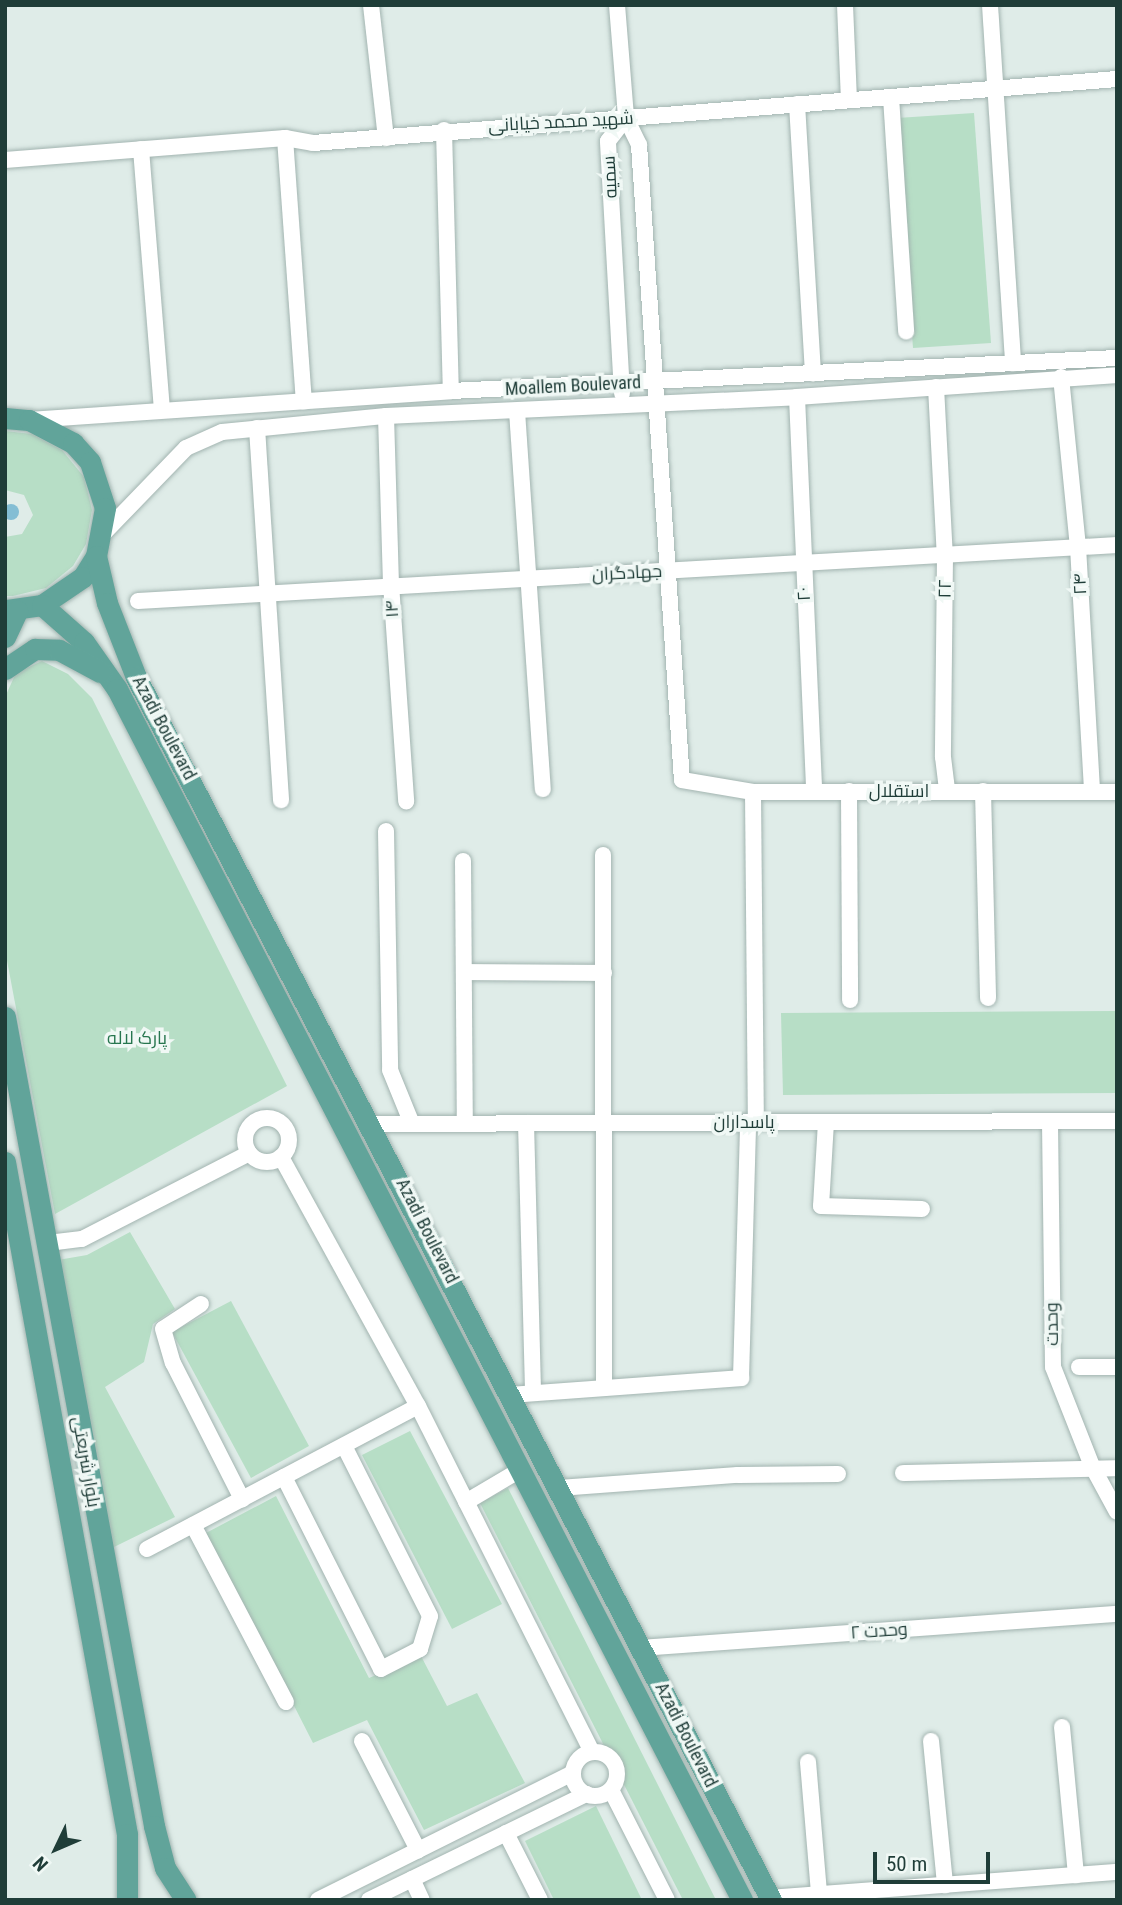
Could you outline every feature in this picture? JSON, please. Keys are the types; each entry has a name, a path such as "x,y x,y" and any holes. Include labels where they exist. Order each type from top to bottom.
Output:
{"main road":[{"path":"5,418 29,420 63,436 90,461 105,508 104,533 96,556 83,578 42,605 11,610 5,637"},
{"name":"Azadi Boulevard","path":"96,556 107,603 136,677 372,1124 770,1899"},
{"name":"Azadi Boulevard","path":"42,605 83,642 117,689 742,1900"},
{"path":"5,669 35,649 59,650 95,668 117,689"},
{"name":"بلوار شریعتی","path":"5,1017 154,1826 165,1867 186,1900"},
{"name":"بلوار شریعتی","path":"5,1162 127,1834 127,1900"},
{"path":"657,1736 680,1723"}],"street":[{"path":"372,5 386,138"},
{"path":"617,5 626,118"},
{"path":"845,5 849,100"},
{"path":"990,5 993,89 1013,363"},
{"name":"شهید محمد خیابانی","path":"5,160 285,138 313,144 444,130 1117,79"},
{"path":"891,97 906,332"},
{"path":"797,104 813,374"},
{"name":"سمیه","path":"623,405 608,141 626,118 639,145 656,382 660,402 665,571 682,780"},
{"path":"444,130 451,391"},
{"path":"285,138 304,401"},
{"path":"141,149 162,411"},
{"name":"Moallem Boulevard","path":"29,420 451,391 1117,358"},
{"path":"979,365 984,384"},
{"name":"Moallem Boulevard","path":"104,533 186,448 222,432 386,416 797,397 1117,375"},
{"name":"۲۴","path":"1061,377 1078,547 1092,791"},
{"name":"۲۲","path":"936,387 945,556 943,757 947,792"},
{"name":"۲۰","path":"797,397 802,564 814,791"},
{"path":"517,411 543,789"},
{"name":"۱۴","path":"386,416 391,584 405,801"},
{"path":"257,428 281,800"},
{"name":"جهادگران","path":"138,601 391,584 1117,545"},
{"name":"استقلال","path":"682,780 753,792 1117,792"},
{"path":"849,791 850,1000"},
{"path":"983,791 988,998"},
{"path":"511,1395 741,1378 752,1122 753,792"},
{"path":"386,831 390,1070 412,1124"},
{"path":"603,855 606,1123 604,1388"},
{"path":"463,861 465,1123"},
{"path":"464,972 604,973"},
{"path":"270,1118 287,1131 289,1145 281,1157 261,1161 249,1153 246,1132 256,1121 270,1118"},
{"name":"پاسداران","path":"372,1124 1117,1121"},
{"path":"826,1122 821,1206 922,1209"},
{"name":"وحدت","path":"1050,1122 1053,1367 1092,1466 1117,1513"},
{"path":"526,1123 533,1393"},
{"path":"48,1243 82,1239 249,1153"},
{"path":"281,1157 418,1406 592,1752"},
{"path":"201,1304 163,1329 173,1363 242,1499"},
{"path":"1079,1367 1117,1367"},
{"path":"147,1549 418,1406"},
{"path":"284,1477 381,1669 420,1649 430,1616 344,1446"},
{"path":"903,1473 1092,1466 1117,1468"},
{"path":"466,1502 520,1470"},
{"path":"559,1488 737,1475 838,1474"},
{"path":"193,1525 286,1702"},
{"name":"وحدت ۲","path":"641,1648 1117,1614"},
{"path":"1062,1727 1076,1875"},
{"path":"362,1741 418,1850"},
{"path":"931,1741 945,1885"},
{"path":"592,1752 605,1755 615,1764 617,1778 611,1790 599,1796 586,1794 576,1786 573,1773 579,1759 592,1752"},
{"path":"808,1762 819,1894"},
{"path":"318,1900 573,1773"},
{"path":"611,1790 667,1900"},
{"path":"369,1900 586,1794"},
{"path":"506,1833 540,1900"},
{"path":"770,1899 1117,1872"},
{"path":"412,1879 422,1900"}],"green space":[{"path":"974,113 991,343 913,348 897,118"},
{"path":"5,431 32,434 62,450 84,477 92,510 86,544 73,566 46,588 13,596 5,596 5,537 22,534 33,515 24,495 5,490"},
{"name":"پارک لاله","path":"42,661 68,674 92,698 287,1086 55,1214 5,950 5,697 16,673"},
{"path":"1116,1011 1117,1093 783,1095 781,1013"},
{"path":"130,1232 175,1309 153,1324 144,1362 105,1387 175,1517 112,1548 58,1260 87,1255"},
{"path":"231,1301 309,1446 251,1478 172,1332"},
{"path":"410,1431 502,1604 452,1629 362,1455"},
{"path":"508,1488 716,1900 683,1900 480,1503"},
{"path":"276,1496 369,1678 421,1656 447,1706 477,1693 525,1783 424,1830 367,1720 313,1743 206,1533"},
{"path":"596,1806 642,1900 554,1900 525,1841"}],"water":[{"path":"8,504 14,504 19,512 17,518 8,520 3,515 3,509"}]}
